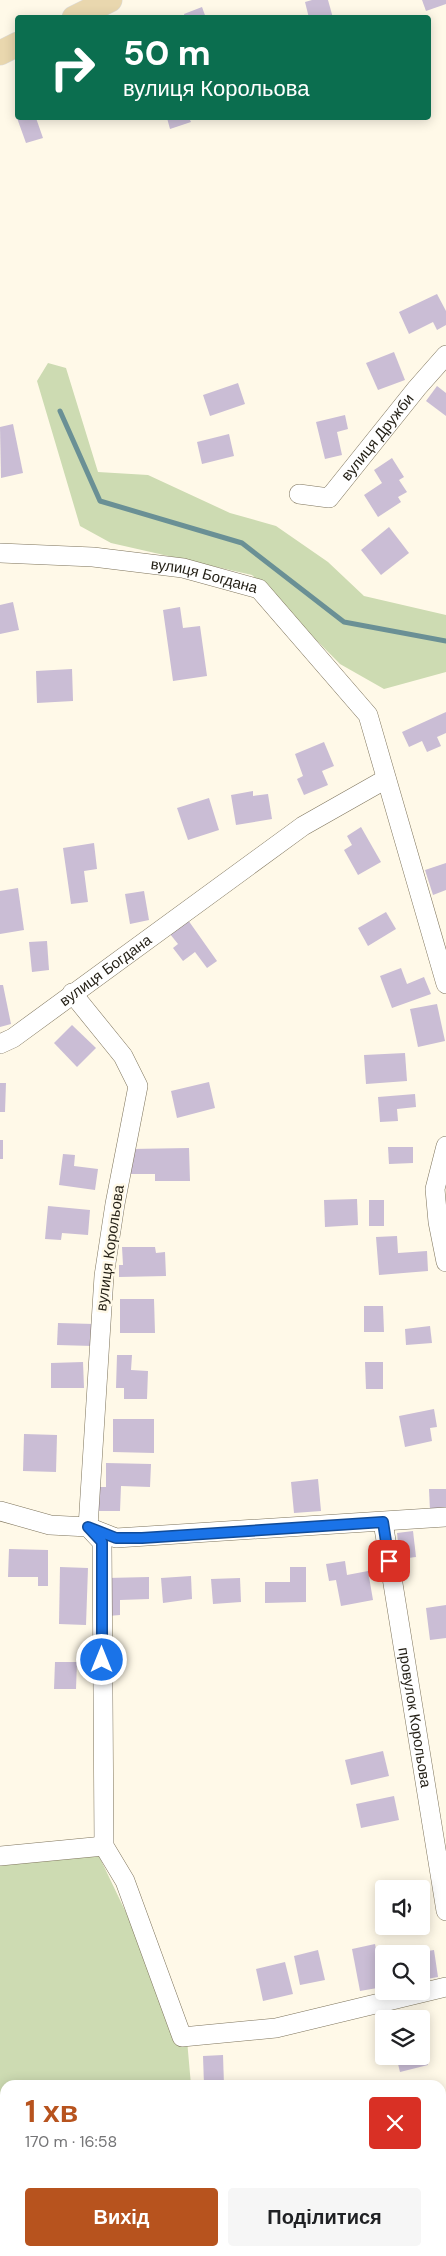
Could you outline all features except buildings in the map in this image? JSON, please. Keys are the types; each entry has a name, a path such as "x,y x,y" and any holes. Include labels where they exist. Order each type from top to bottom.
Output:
{"main road":[{"path":"80,15 110,0"},
{"path":"0,53 15,46"}],"street":[{"name":"вулиця Дружби","path":"300,494 329,498 417,388 446,355"},
{"name":"вулиця Богдана","path":"2,552 93,557 183,568 259,589 368,715 446,984"},
{"name":"вулиця Богдана","path":"0,1044 13,1038 72,993 303,826 386,779"},
{"name":"вулиця Корольова","path":"72,993 123,1056 138,1086 114,1204 104,1276 88,1527"},
{"path":"446,1146 435,1189 438,1222 446,1262"},
{"path":"0,1511 50,1525 88,1527 116,1538 142,1538 446,1517"},
{"name":"провулок Корольова","path":"383,1522 446,1911"},
{"path":"88,1527 102,1542 104,1846 126,1881 182,2037 276,2028 446,1987"},
{"path":"0,1856 104,1846"}],"green space":[{"path":"48,363 66,368 98,472 148,475 230,513 276,526 328,562 364,596 446,615 446,672 384,689 340,664 252,575 111,543 80,526 37,381"},
{"path":"0,1851 98,1854 187,2040 191,2080 0,2080"}],"waterway":[{"path":"60,411 100,501 242,543 344,622 446,641"}],"route":[{"path":"102,1660 102,1542 88,1527 116,1538 142,1538 383,1522 389,1561"}]}
